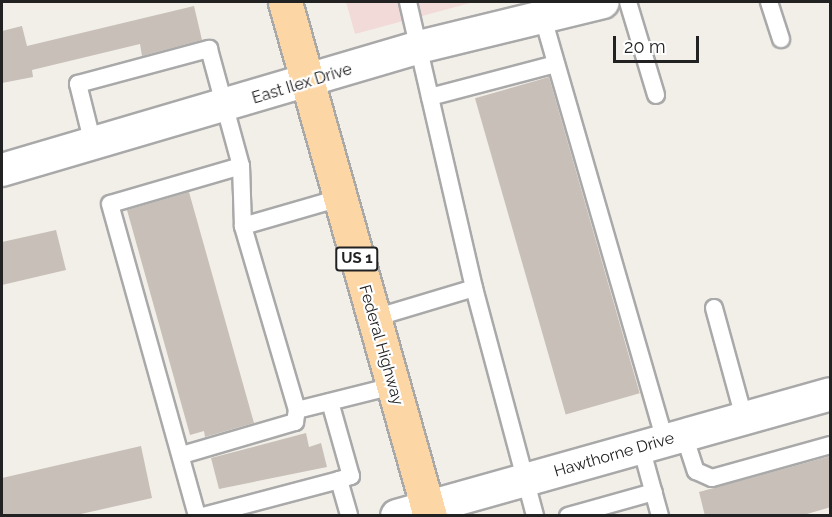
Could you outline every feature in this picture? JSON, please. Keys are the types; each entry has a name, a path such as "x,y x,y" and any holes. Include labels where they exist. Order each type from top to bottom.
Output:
{"main road":[{"name":"Federal Highway","path":"285,2 393,386 418,513"}],"street":[{"name":"East Ilex Drive","path":"2,170 308,84 418,47 603,2"},
{"name":"Hawthorne Drive","path":"418,513 525,480 831,394"}],"lane":[{"path":"408,2 474,288 535,516"},
{"path":"628,2 656,95"},
{"path":"769,2 781,39"},
{"path":"543,18 663,441 654,492 660,516"},
{"path":"93,144 78,84 209,49 228,106 241,166 243,226 297,410 295,422 182,455"},
{"path":"430,97 556,64"},
{"path":"197,516 182,455 110,204 241,166"},
{"path":"243,226 340,198"},
{"path":"374,318 474,288"},
{"path":"714,309 744,418"},
{"path":"297,410 393,386"},
{"path":"203,516 351,476 330,402"},
{"path":"663,441 696,471 712,478 831,445"},
{"path":"339,480 349,516"},
{"path":"568,516 654,492"}],"shaded area":[{"path":"346,2 474,2 355,34"}],"building":[{"path":"194,6 202,40 142,56 140,44 32,70 33,77 2,83 2,31 22,26 27,46"},
{"path":"549,77 640,393 566,414 475,98"},
{"path":"189,192 254,423 205,437 204,431 190,435 127,210"},
{"path":"56,230 66,270 2,285 2,242"},
{"path":"306,433 309,447 321,443 327,467 219,489 211,458"},
{"path":"141,446 152,498 72,516 2,516 2,478"},
{"path":"831,456 831,507 800,516 705,516 699,492"}]}
